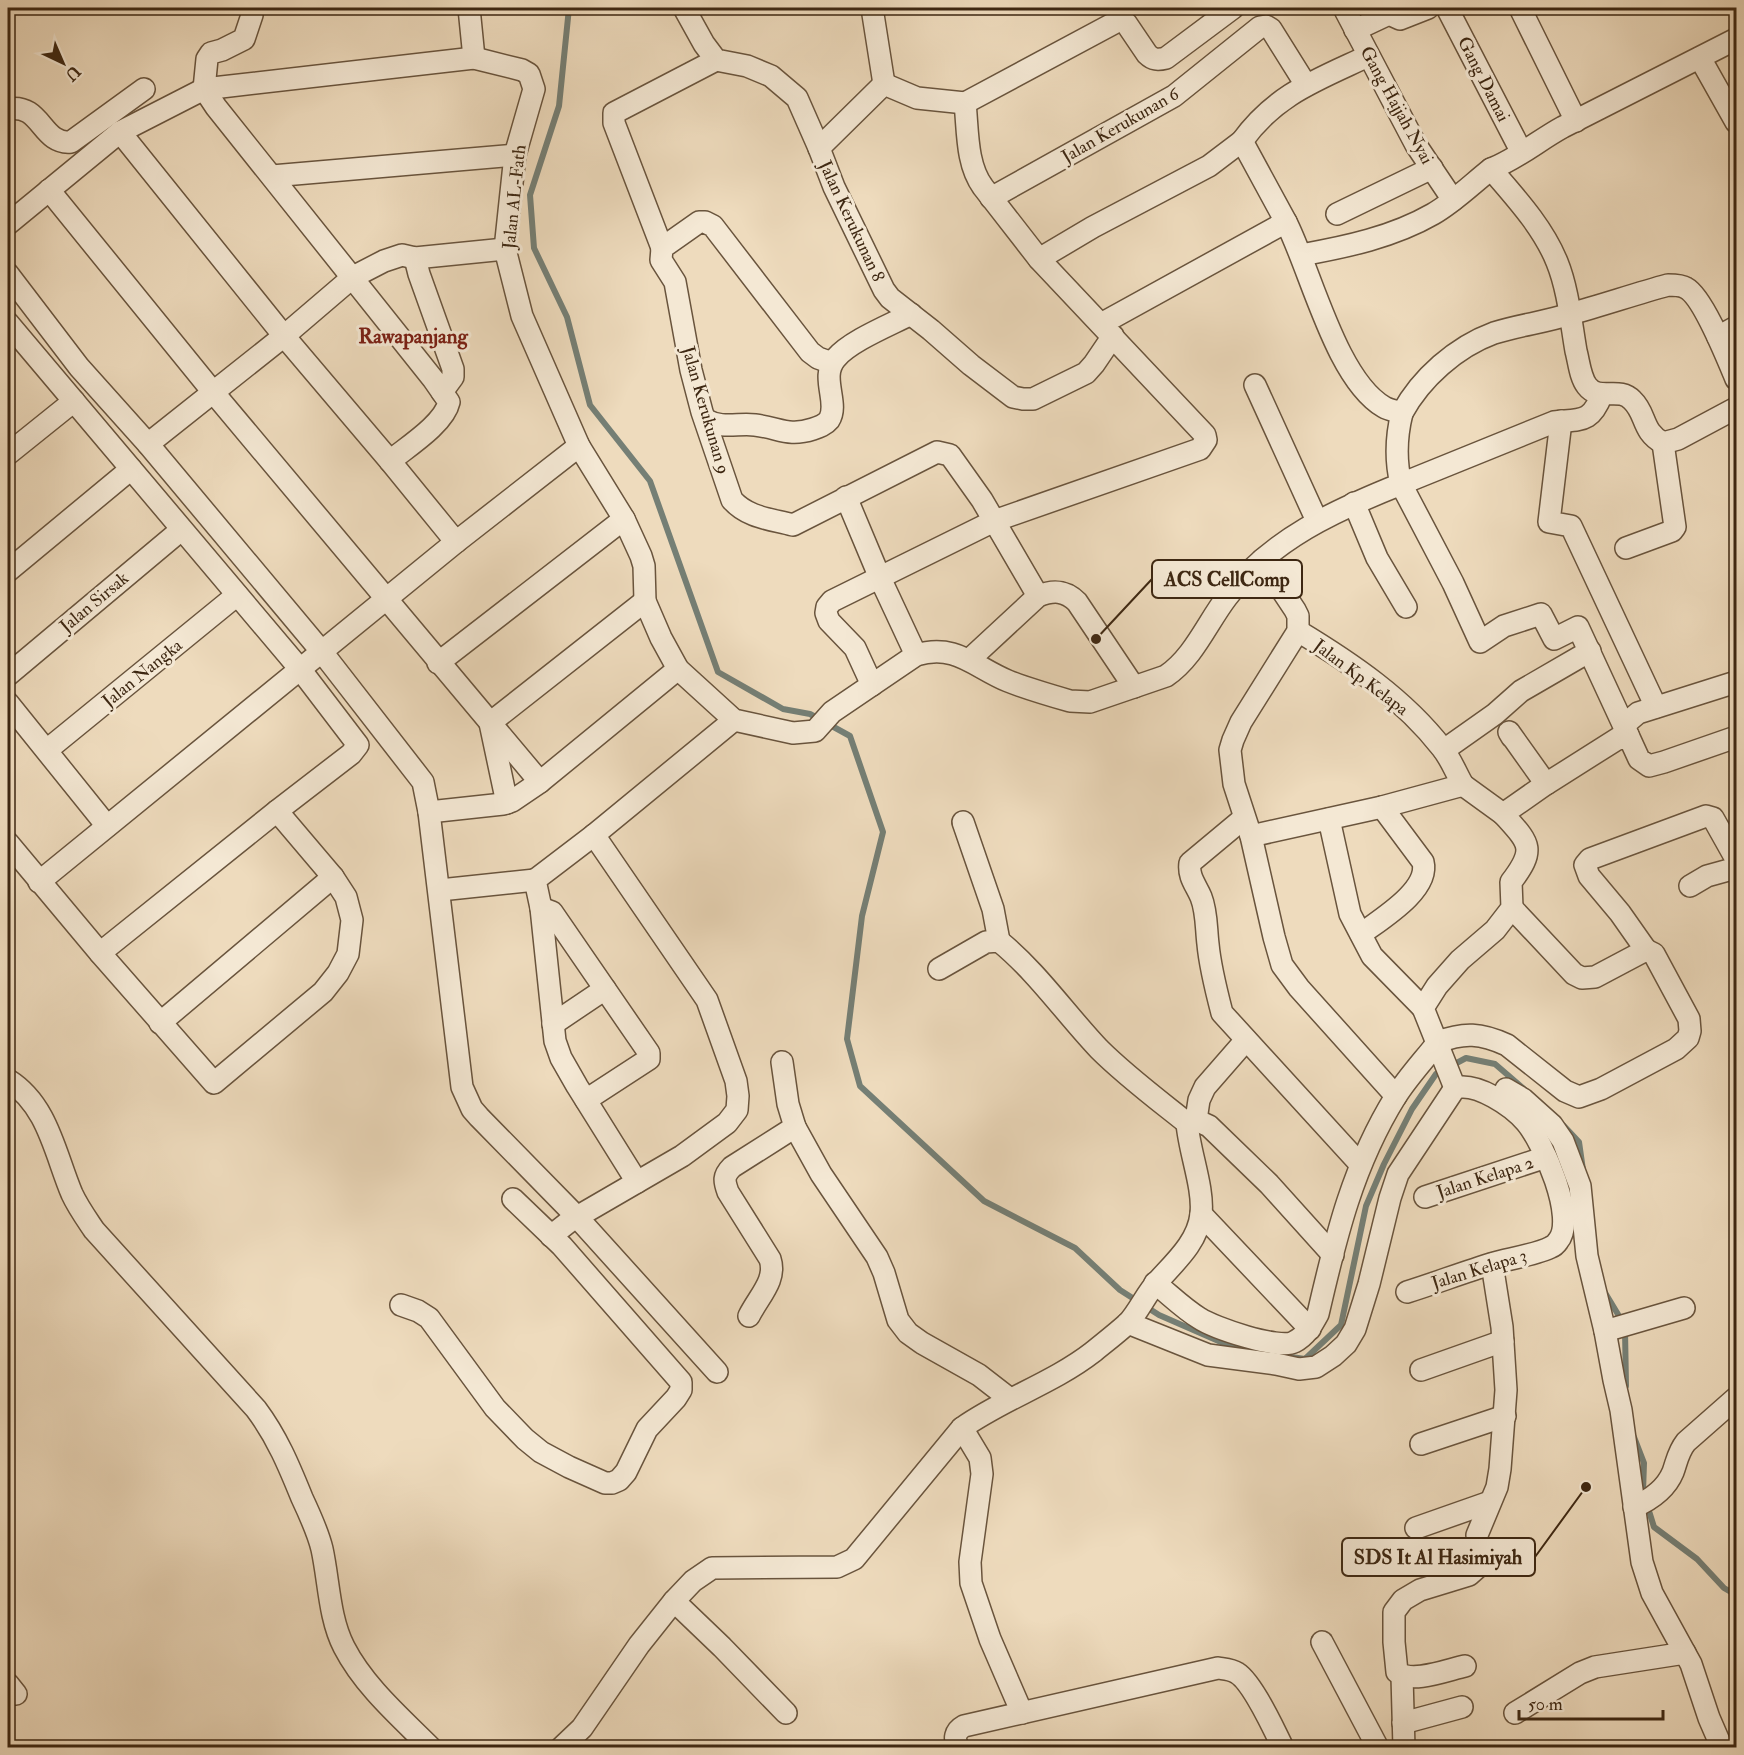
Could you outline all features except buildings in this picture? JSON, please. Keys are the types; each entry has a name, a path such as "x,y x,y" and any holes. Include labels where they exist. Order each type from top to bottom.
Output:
{"street":[{"path":"251,8 252,15 244,39 211,53 207,59 204,89 434,379 449,402 441,419 390,461"},
{"path":"469,8 474,58"},
{"path":"684,8 704,44 716,60 747,66 771,76 797,98 819,148"},
{"path":"872,8 884,84 917,98 965,103 1118,21 1126,22 1147,54 1158,60 1166,58 1233,8"},
{"name":"Gang Hajjah Nyai","path":"1344,8 1416,145 1453,200"},
{"path":"1355,30 1389,14 1400,19 1428,8"},
{"name":"Gang Damai","path":"1447,8 1521,152"},
{"path":"1520,8 1576,121"},
{"name":"Jalan Kerukunan 6","path":"991,198 1174,96 1260,27 1266,26 1271,29 1306,85"},
{"path":"1301,255 1339,248 1410,225 1434,213 1491,169 1508,162 1542,138 1737,39"},
{"path":"1040,259 1093,227 1209,166 1242,141 1274,105 1306,85 1368,56"},
{"name":"Jalan AL-Fath","path":"8,224 120,132 204,89 474,58 522,70 529,74 534,89 515,155 505,249 522,316 579,446 624,519 644,566 645,601 661,638 678,669 734,720"},
{"path":"1700,58 1737,122"},
{"name":"Jalan Kerukunan 9","path":"716,60 614,113 614,123 662,248 661,260 675,282 691,370 732,500 741,510 771,521 793,525 937,452 950,455 994,521"},
{"name":"Jalan Kerukunan 8","path":"884,84 819,148 834,187 890,298 1013,397 1023,399 1032,399 1086,373 1094,364 1107,330"},
{"path":"8,109 20,107 30,111 53,137 62,143 71,142 144,89"},
{"path":"872,685 855,648 829,621 826,613 832,601 994,521 1189,452 1203,446 1206,440 1205,435 1040,259 975,177 965,103"},
{"path":"120,132 284,336 456,543"},
{"path":"1242,141 1286,222 1339,351 1362,387 1374,399 1385,408 1402,413"},
{"path":"272,176 515,155"},
{"path":"1337,214 1432,168"},
{"path":"1491,169 1516,197 1542,233 1557,262 1586,385 1594,392 1622,393 1630,397 1635,402 1652,437 1663,443 1678,439 1737,408"},
{"path":"49,190 386,601 540,782"},
{"path":"662,248 699,222 713,226 810,352 832,363"},
{"path":"1107,330 1286,222"},
{"path":"148,444 284,336 353,277 384,261 402,255 415,258 505,249"},
{"path":"415,258 453,369 453,377 442,392"},
{"path":"8,274 79,367 148,444 311,660 423,782 440,890 462,1088 466,1098 564,1226 717,1371"},
{"path":"1737,379 1696,297 1689,288 1668,285 1569,315 1495,333 1472,343 1426,378 1410,397 1402,413 1396,444 1396,465 1401,484 1453,582 1480,642 1504,626 1541,614 1554,639 1578,627 1639,759 1649,766 1737,737"},
{"path":"706,420 714,425 755,425 798,434 823,425 830,419 828,376 832,363 849,347 910,314"},
{"path":"1718,338 1737,327"},
{"path":"11,335 68,393 237,596 311,660 358,745 351,754 100,953"},
{"path":"8,454 68,393 79,367"},
{"path":"1255,385 1317,521"},
{"path":"440,890 535,880 594,835 734,720 784,732 809,733 815,731 832,712 916,656 931,651 954,653 1006,680 1070,701 1090,702 1166,676 1189,653 1227,597 1282,543 1317,521 1354,503 1554,422 1570,422 1592,415 1602,394"},
{"path":"1562,421 1549,522 1571,526 1656,708"},
{"path":"1626,548 1672,531 1675,527 1663,443"},
{"path":"39,882 311,660 579,446"},
{"path":"8,571 131,469"},
{"path":"846,497 916,656"},
{"path":"1354,503 1377,558 1406,607"},
{"path":"438,663 624,519"},
{"path":"994,521 1038,596"},
{"name":"Jalan Sirsak","path":"8,675 181,530"},
{"path":"1262,561 1295,610 1298,616 1298,631 1241,722 1233,740 1230,750 1234,784 1282,965 1310,1001 1396,1096"},
{"path":"969,660 1038,596 1048,592 1058,592 1070,595 1077,602 1134,687"},
{"name":"Jalan Nangka","path":"46,750 237,596"},
{"path":"490,723 645,601"},
{"name":"Jalan Kp Kelapa","path":"1298,631 1342,658 1383,689 1416,719 1444,750 1463,785"},
{"path":"1444,750 1495,714 1521,690 1590,651"},
{"path":"429,812 507,803 540,782 678,669"},
{"path":"1503,814 1622,736 1638,714 1737,682"},
{"path":"8,703 107,826"},
{"path":"490,723 507,803"},
{"path":"1512,737 1509,732 1546,784"},
{"path":"1360,1164 1222,1013 1214,982 1208,944 1208,926 1202,899 1189,870 1190,862 1247,827 1329,819 1463,785 1503,814 1524,838 1528,847 1524,865 1511,882 1512,908 1495,930 1460,960 1423,1008"},
{"path":"1361,934 1413,892 1422,880 1425,870 1423,862 1383,807"},
{"path":"8,843 160,1023 214,1083 323,992 338,973 348,954 352,920 346,897 277,811"},
{"path":"1151,1289 1200,1319 1228,1330 1278,1344 1293,1343 1310,1329 1318,1314 1349,1193 1360,1164 1396,1096 1439,1045 1459,1034 1473,1034 1498,1041 1507,1045 1574,1096 1579,1097 1592,1093 1676,1049 1688,1038 1689,1019 1654,954 1646,950 1620,913 1589,876 1585,865 1590,859 1706,816 1713,818 1737,859"},
{"path":"1329,819 1350,914 1372,956 1423,1008 1439,1045 1460,1084 1514,1110 1528,1124 1546,1157"},
{"path":"963,822 993,909 999,941 1038,980 1100,1049 1135,1082 1192,1121 1209,1126 1269,1184 1333,1255"},
{"path":"564,1226 682,1156 727,1123 736,1110 738,1096 736,1081 707,1000 594,835"},
{"path":"1690,886 1707,876 1737,868"},
{"path":"160,1023 333,878"},
{"path":"535,880 541,908 555,1041 561,1058 637,1182"},
{"path":"541,908 552,912 649,1053 649,1059 586,1100"},
{"path":"1512,908 1574,974 1582,978 1595,977 1646,950"},
{"path":"939,969 986,942 999,941"},
{"path":"553,1024 605,988"},
{"path":"561,1748 582,1728 639,1645 693,1581 712,1568 837,1567 854,1559 962,1428 981,1415 1059,1374 1091,1354 1130,1319 1151,1289 1189,1245 1201,1214 1200,1188 1194,1168 1192,1121 1205,1087 1246,1040"},
{"path":"782,1062 788,1104 795,1128 821,1174 877,1257 898,1320 908,1333 922,1343 979,1375 1010,1399"},
{"path":"8,1080 29,1099 45,1121 73,1197 94,1230 269,1427 280,1445 321,1548 332,1609 344,1646 365,1677 394,1711 431,1748"},
{"path":"1130,1319 1208,1354 1276,1364 1299,1370 1316,1367 1333,1356 1346,1344 1355,1329 1398,1174 1460,1084"},
{"path":"1460,1084 1491,1084 1505,1088 1542,1115 1563,1142 1580,1186 1587,1256 1611,1330 1621,1410 1643,1503 1642,1562 1652,1593 1691,1664 1709,1718 1722,1748"},
{"path":"749,1316 771,1279 773,1268 770,1259 728,1192 724,1181 726,1173 732,1167 795,1128"},
{"name":"Jalan Kelapa 2","path":"1425,1197 1546,1157"},
{"name":"Jalan Kelapa 3","path":"1407,1292 1551,1247 1558,1241 1564,1227 1558,1192 1546,1157"},
{"path":"401,1305 429,1318 495,1408 533,1445 569,1467 605,1483 612,1484 619,1480 626,1473 647,1429 676,1398 681,1390 681,1382 576,1261 564,1226 513,1199"},
{"path":"1201,1214 1310,1329"},
{"path":"1465,1666 1414,1678 1402,1676 1397,1672 1394,1612 1403,1600 1420,1590 1470,1575 1478,1567 1476,1534 1497,1487 1505,1416 1503,1341 1492,1264"},
{"path":"1611,1330 1684,1308"},
{"path":"1421,1370 1503,1341"},
{"path":"1643,1503 1671,1477 1679,1450 1686,1442 1737,1398"},
{"path":"1421,1444 1505,1416"},
{"path":"962,1428 980,1458 982,1474 970,1562 971,1583 990,1639 1023,1713"},
{"path":"1416,1528 1490,1502"},
{"path":"674,1601 786,1713"},
{"path":"1322,1642 1378,1748"},
{"path":"1515,1713 1580,1673 1595,1667 1685,1653"},
{"path":"959,1748 955,1735 964,1726 1208,1670 1227,1669 1238,1673 1246,1682 1264,1711 1276,1746"},
{"path":"1402,1676 1404,1748"},
{"path":"1403,1723 1462,1707"}],"waterway":[{"path":"569,8 559,106 530,195 534,248 567,317 590,405 650,481 718,672 783,709 810,714 850,736 883,832 862,916 847,1039 860,1086 984,1201 1075,1248 1120,1290 1159,1315 1230,1346 1267,1352"},
{"path":"1291,1357 1305,1359 1341,1325 1366,1206 1412,1109 1436,1074 1466,1058 1495,1064 1524,1089"},
{"path":"1564,1126 1579,1142 1583,1170"},
{"path":"1604,1291 1622,1321"},
{"path":"1625,1330 1626,1386"},
{"path":"1634,1437 1644,1463 1643,1492 1654,1527 1697,1559 1724,1588 1736,1595"}],"place":[{"name":"ACS CellComp","path":"1096,639"},
{"name":"SDS It Al Hasimiyah","path":"1586,1487"}],"district":[{"name":"Rawapanjang","path":"413,336"}]}
